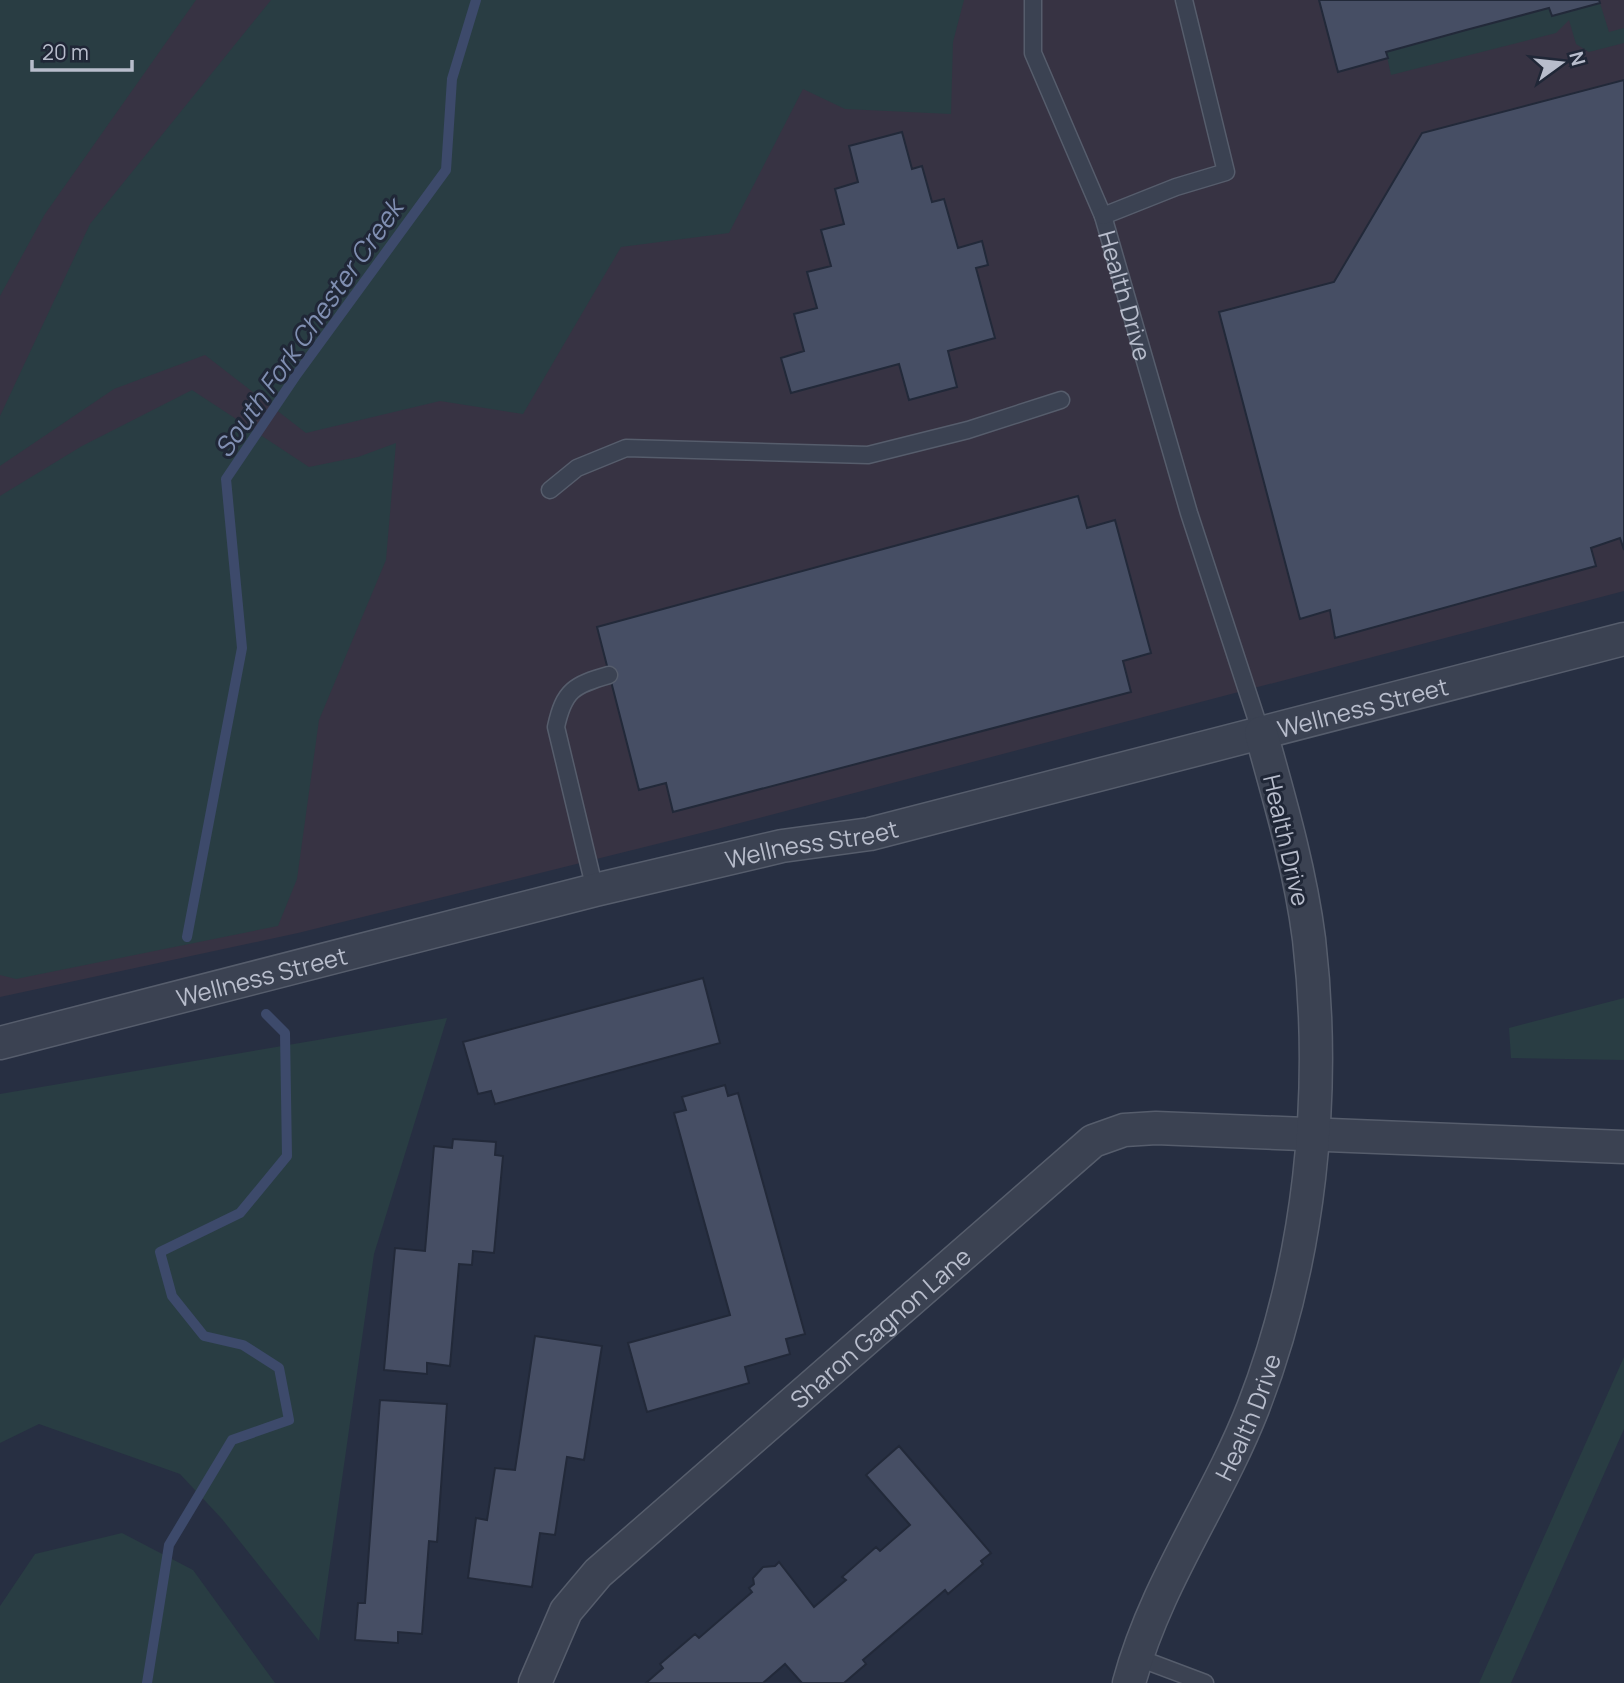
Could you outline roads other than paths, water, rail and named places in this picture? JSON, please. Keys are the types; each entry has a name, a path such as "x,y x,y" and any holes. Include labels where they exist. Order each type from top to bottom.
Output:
{"street":[{"name":"Wellness Street","path":"0,1043 596,890 782,846 870,834 1624,639"},
{"name":"Health Drive","path":"1132,1670 1160,1597 1252,1409 1289,1292 1305,1207 1317,1050 1309,939 1292,845 1261,733"},
{"name":"Sharon Gagnon Lane","path":"535,1683 556,1627 572,1601 593,1578 1093,1141 1124,1130 1156,1128 1624,1147"}],"lane":[{"name":"Health Drive","path":"1033,0 1033,53 1103,216 1189,513 1261,733"},
{"path":"1103,216 1155,195 1226,172 1184,0"},
{"path":"550,490 576,468 626,448 868,455 968,430 1061,400"},
{"path":"596,890 556,727 561,703 571,690 582,682 609,675"},
{"path":"1132,1670 1205,1683"}],"waterway":[{"name":"South Fork Chester Creek","path":"187,937 242,648 226,479 297,374 446,170 452,79 476,0"},
{"name":"South Fork Chester Creek","path":"147,1683 169,1545 232,1440 289,1420 279,1368 243,1345 204,1336 172,1296 160,1252 240,1213 287,1156 285,1033 266,1014"}]}
